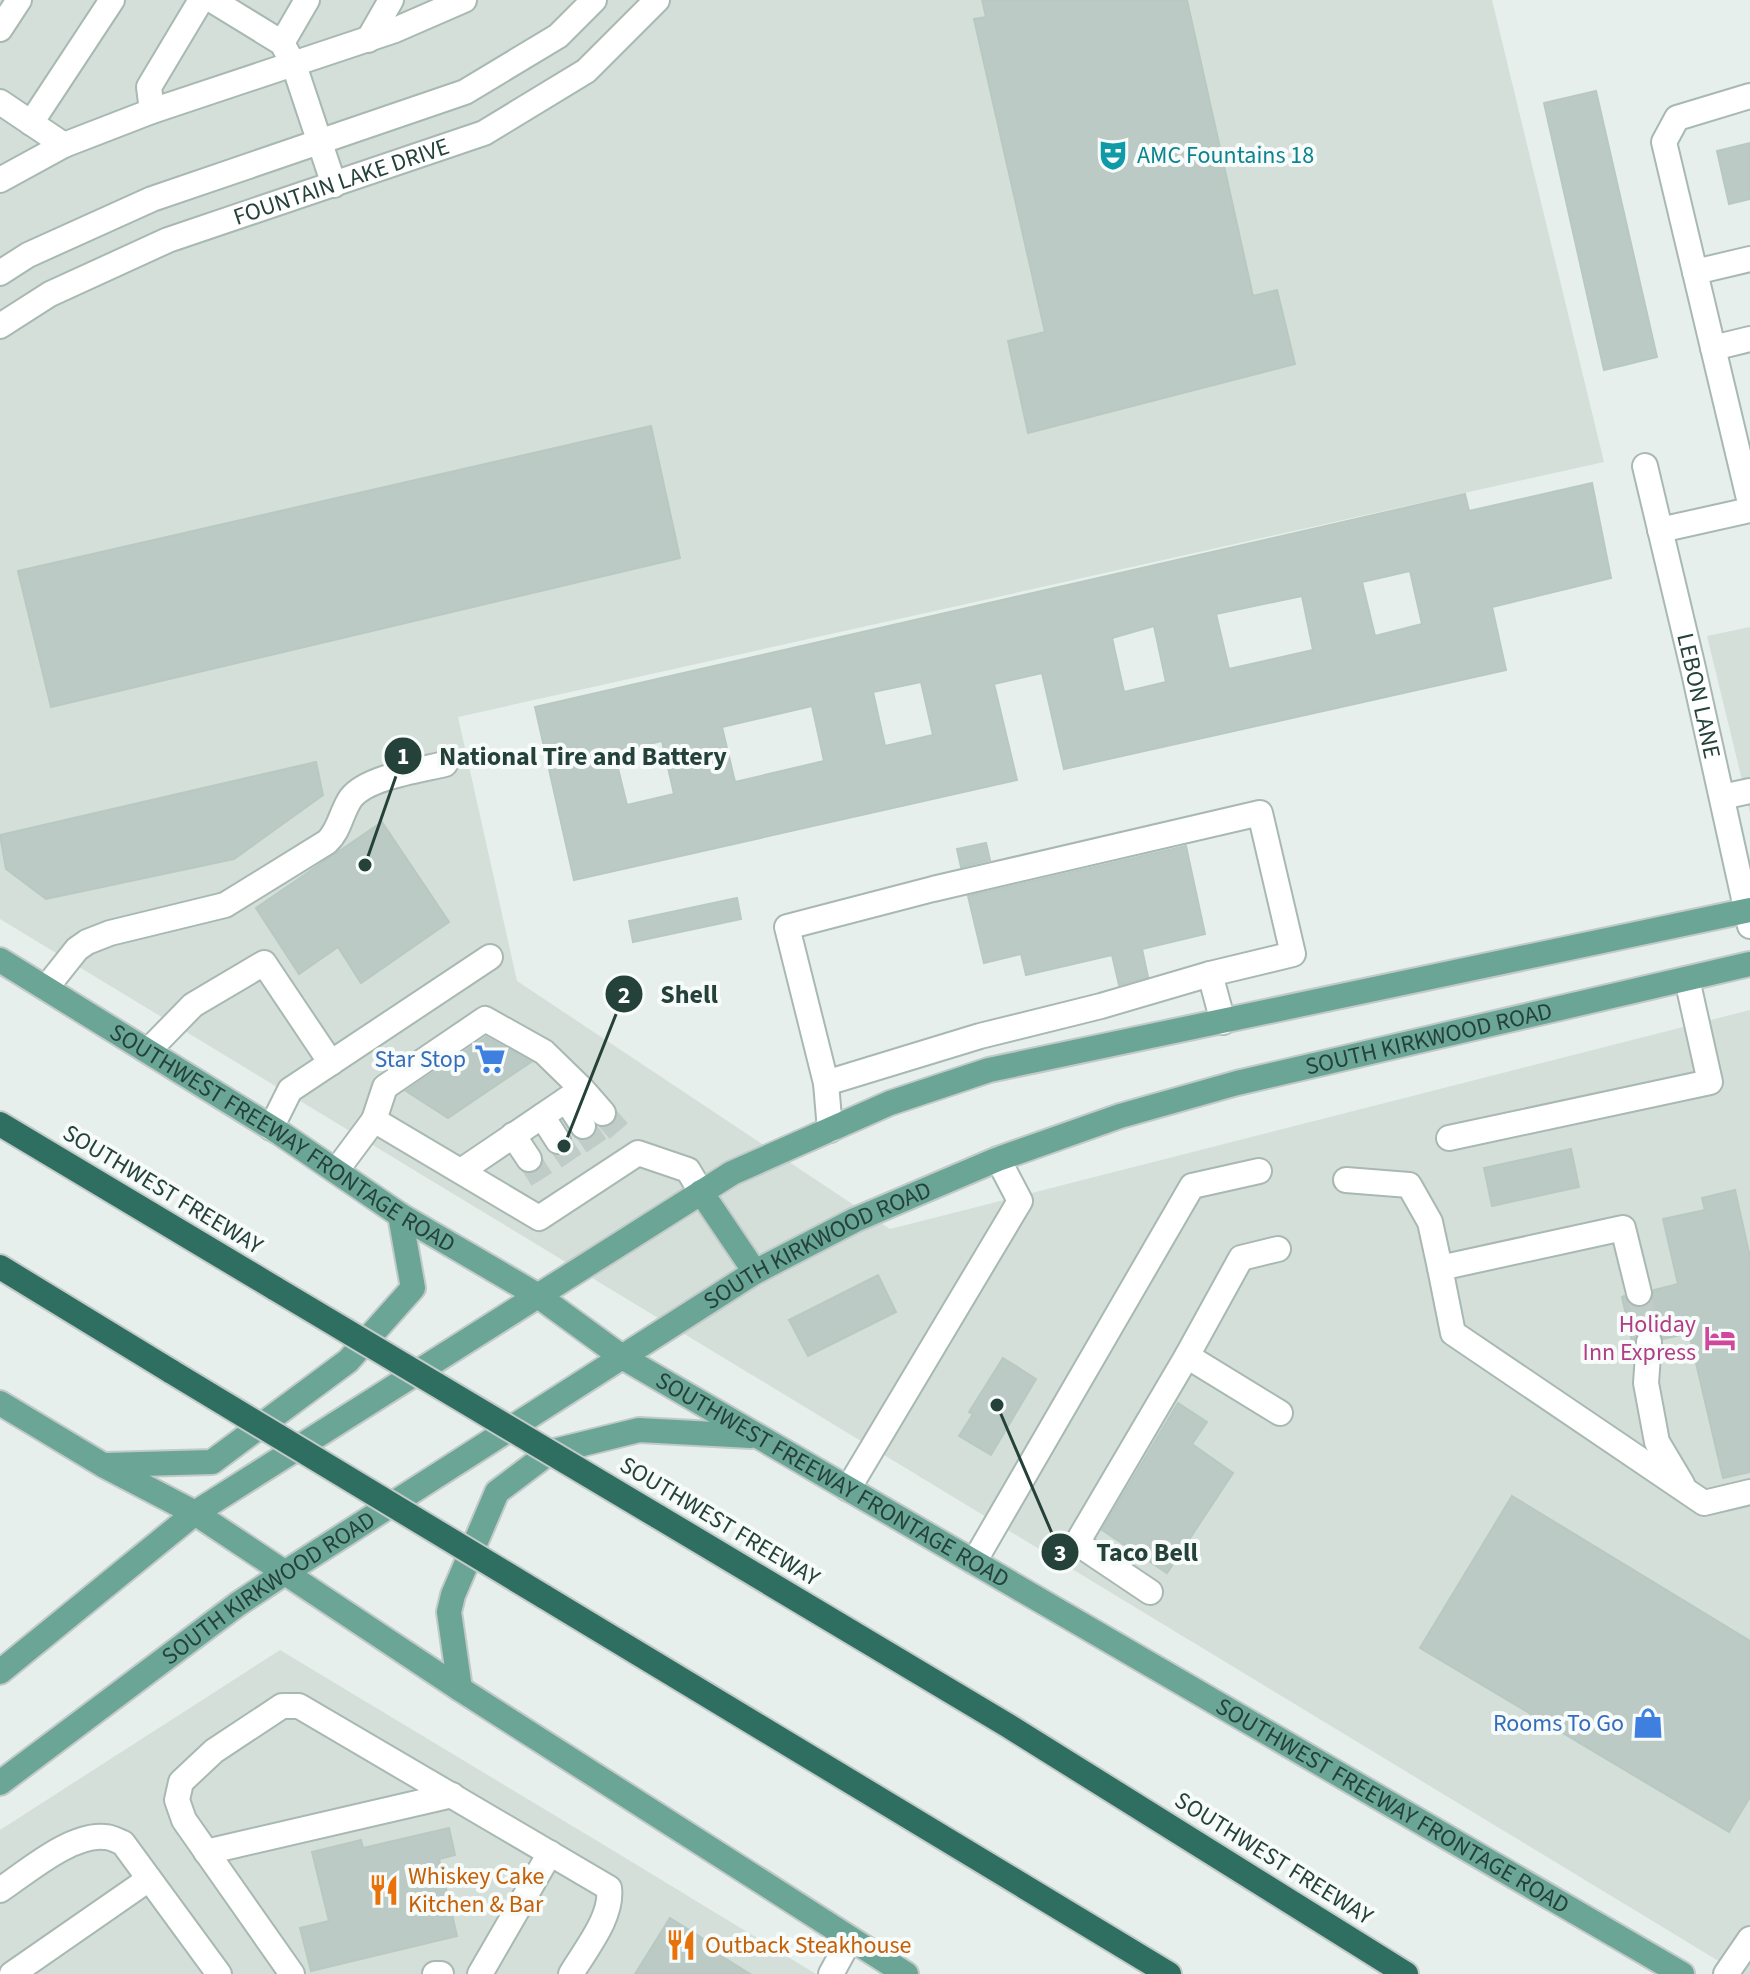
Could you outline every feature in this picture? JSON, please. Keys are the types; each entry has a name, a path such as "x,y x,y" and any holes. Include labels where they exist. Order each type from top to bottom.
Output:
{"highway":[{"name":"SOUTHWEST FREEWAY","path":"0,1124 1007,1725 1406,1974"},
{"path":"0,1267 1169,1974"}],"main road":[{"path":"0,1672 195,1513 701,1192 751,1164 890,1103 989,1070 1749,915"},
{"name":"SOUTHWEST FREEWAY FRONTAGE ROAD","path":"0,960 271,1128 400,1215 537,1295 622,1357 1682,1974"},
{"name":"SOUTH KIRKWOOD ROAD","path":"0,1783 238,1604 283,1574 755,1272 855,1220 998,1159 1120,1116 1237,1083 1750,964"},
{"path":"701,1192 755,1272"},
{"path":"103,1465 212,1462 348,1361 413,1288 400,1215"},
{"path":"0,1403 103,1465 195,1513 460,1689 906,1974"},
{"path":"460,1689 449,1612 453,1595 497,1492 550,1452 639,1430 757,1436"}],"street":[{"path":"0,29 19,0"},
{"path":"31,123 112,0"},
{"path":"152,111 149,87 201,0"},
{"path":"212,0 282,43 294,65 334,185"},
{"path":"282,43 307,0"},
{"path":"368,40 391,0"},
{"path":"0,180 64,145 152,111 368,40 464,0"},
{"name":"FOUNTAIN LAKE DRIVE","path":"0,273 28,255 152,199 465,92 558,36 594,0"},
{"name":"FOUNTAIN LAKE DRIVE","path":"0,326 50,294 168,240 484,133 586,71 657,0"},
{"path":"1750,96 1677,118 1664,142 1750,503"},
{"path":"0,102 64,145"},
{"path":"1695,272 1750,259"},
{"path":"1713,348 1750,339"},
{"name":"LEBON LANE","path":"1645,466 1749,915"},
{"path":"1660,530 1750,510"},
{"path":"46,988 77,949 87,942 110,933 225,905 327,842 352,797 361,789 386,779 445,764"},
{"path":"1722,797 1750,791"},
{"path":"826,1083 877,1070 980,1036 1293,954 1260,813 933,889 787,927 826,1083 830,1130"},
{"path":"271,1128 290,1090 490,957"},
{"path":"148,1051 193,1005 264,963 331,1063"},
{"path":"1210,974 1223,1022"},
{"path":"1449,1138 1710,1082 1687,979"},
{"path":"336,1171 374,1120 385,1087 485,1019 544,1052 593,1120"},
{"path":"461,1171 574,1095"},
{"path":"542,1116 558,1141"},
{"path":"374,1120 539,1218 552,1196 631,1145 688,1170 701,1192"},
{"path":"513,1135 529,1159"},
{"path":"848,1489 1020,1201 998,1159"},
{"path":"974,1562 1192,1186 1259,1171"},
{"path":"1346,1180 1409,1185 1430,1222 1453,1333 1704,1503 1750,1492"},
{"path":"1440,1268 1623,1228 1639,1293"},
{"path":"1150,1592 1077,1543 1241,1258 1278,1249"},
{"path":"1649,1342 1646,1383 1657,1442 1686,1491"},
{"path":"1187,1356 1280,1413"},
{"path":"292,1974 184,1820 177,1800 181,1782 214,1751 282,1706 299,1706 609,1888 611,1900 571,1974"},
{"path":"206,1852 452,1795"},
{"path":"0,1890 69,1845 87,1838 107,1837 123,1843 219,1974"},
{"path":"480,1974 550,1853"},
{"path":"12,1974 149,1879"},
{"path":"831,1974 850,1939"},
{"path":"1726,1974 1750,1939"}],"shaded area":[{"path":"0,0 1492,0 1604,462 458,717 517,981 890,1229 1750,1010 1750,1974 1740,1974 0,919"},
{"path":"1750,627 1750,813 1707,636"},
{"path":"280,1650 816,1974 0,1974 0,1830"}],"building":[{"name":"AMC Fountains 18","path":"982,0 1187,0 1253,296 1277,290 1295,364 1028,433 1008,341 1045,332 974,19 986,17"},
{"path":"1596,91 1657,357 1604,370 1544,103"},
{"path":"1750,143 1750,199 1729,204 1717,151"},
{"path":"651,426 680,558 51,707 18,571"},
{"path":"1592,483 1611,578 1492,607 1506,670 1064,769 1042,673 994,684 1017,780 574,880 535,707 1465,494 1469,511","holes":["1410,571 1422,624 1375,636 1362,582","1302,596 1313,650 1229,669 1216,614","1154,626 1166,682 1124,692 1112,638","921,682 933,735 885,746 873,692","812,706 824,761 735,782 722,727","662,741 674,794 627,805 614,752"]},
{"path":"316,762 323,795 234,859 46,899 6,869 0,835"},
{"path":"382,822 449,922 361,983 338,947 299,974 256,908"},
{"path":"986,843 990,860 961,867 957,849"},
{"path":"1186,846 1205,934 1142,949 1148,977 1119,985 1112,955 1026,975 1021,954 984,963 968,896"},
{"path":"737,898 741,919 633,942 629,921"},
{"path":"486,1037 531,1062 448,1118 406,1091"},
{"path":"1571,1149 1579,1187 1492,1206 1484,1168"},
{"name":"Holiday Inn Express","path":"1735,1190 1750,1257 1750,1472 1723,1478 1689,1333 1663,1339 1657,1329 1643,1328 1636,1334 1633,1346 1622,1297 1634,1307 1642,1308 1650,1303 1654,1290 1678,1284 1663,1219 1705,1210 1702,1198"},
{"path":"878,1275 896,1312 808,1356 789,1320"},
{"path":"1003,1358 1036,1379 991,1455 959,1436 973,1414 969,1412"},
{"path":"1178,1403 1207,1422 1192,1444 1233,1473 1167,1573 1102,1530"},
{"name":"Rooms To Go","path":"1512,1496 1750,1641 1750,1797 1729,1832 1420,1648"},
{"name":"Whiskey Cake Kitchen & Bar","path":"449,1828 455,1855 439,1859 457,1936 311,1971 300,1928 329,1921 312,1852 361,1840 363,1848"},
{"name":"Outback Steakhouse","path":"670,1918 710,1943 707,1947 750,1974 635,1974"}],"tunnel":[{"path":"603,1113 623,1136"},
{"path":"583,1126 600,1151"},
{"path":"558,1141 576,1167"},
{"path":"529,1159 546,1186"},
{"path":"1639,1293 1649,1342"}],"place":[{"name":"AMC Fountains 18","path":"1113,155"},
{"name":"National Tire and Battery","path":"365,865"},
{"name":"Star Stop","path":"490,1059"},
{"name":"Shell","path":"564,1146"},
{"name":"Holiday Inn Express","path":"1720,1338"},
{"name":"Taco Bell","path":"997,1405"},
{"name":"Rooms To Go","path":"1648,1723"},
{"name":"Whiskey Cake Kitchen & Bar","path":"384,1890"},
{"name":"Outback Steakhouse","path":"681,1945"}]}
